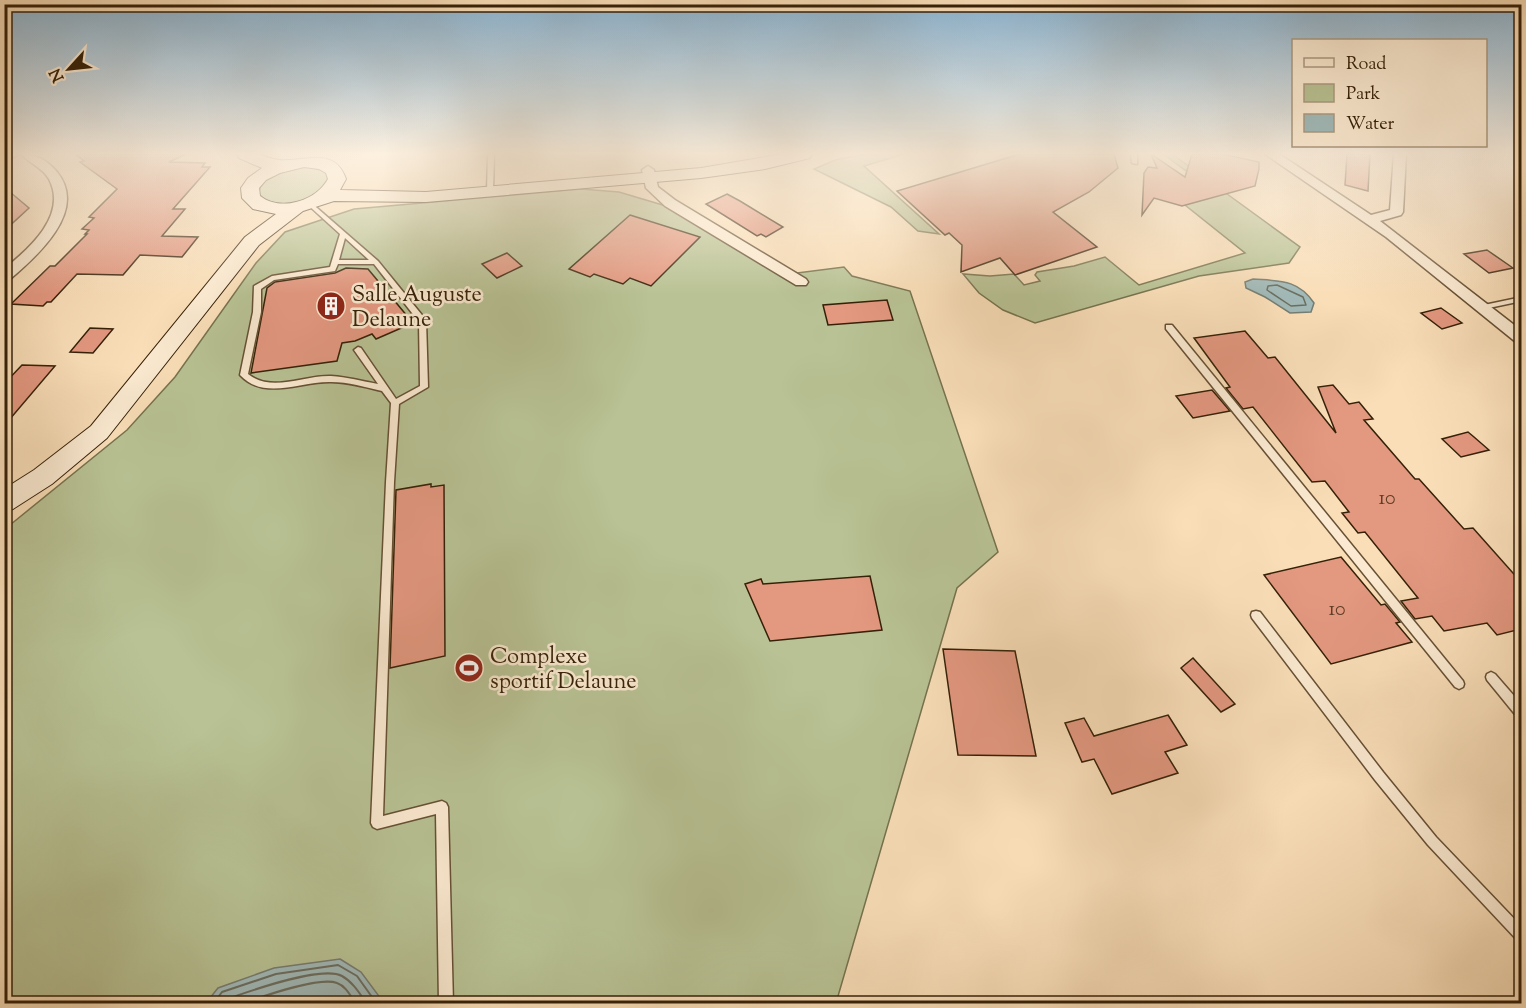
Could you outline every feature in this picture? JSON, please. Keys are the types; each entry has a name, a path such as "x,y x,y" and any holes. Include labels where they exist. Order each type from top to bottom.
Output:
{"street":[{"path":"4,277 47,234 55,220 61,201"},
{"path":"256,201 259,204 277,208 314,201"},
{"path":"668,201 801,282"},
{"path":"1343,201 1371,219 1484,307 1521,339"},
{"path":"1371,219 1396,212 1397,201"},
{"path":"4,502 43,477 99,432 252,241 309,202"},
{"path":"252,241 251,237 260,220 259,204"},
{"path":"4,488 120,408"}],"lane":[{"path":"309,202 376,262 423,322 424,387 395,403"},
{"path":"343,234 333,269 272,278 260,285 256,291 257,312 244,375 249,380 265,386 328,379 359,382 386,389"},
{"path":"335,262 376,262"},
{"path":"1484,307 1521,299"},
{"path":"1169,327 1459,684"},
{"path":"358,350 395,403 377,823 442,807 446,1004"},
{"path":"1256,615 1379,776 1432,841 1521,937"},
{"path":"1491,677 1521,714"}],"green space":[{"path":"270,201 301,201 288,204"},
{"name":"Complexe sportif Delaune","path":"444,201 649,201 666,206 797,273 844,267 852,276 910,291 998,552 957,588 836,1003 5,1004 5,529 127,430 175,377 256,263 285,232 354,209"},
{"path":"879,201 903,201 939,234 918,231 891,207"},
{"path":"1198,201 1237,201 1300,247 1289,263 1199,276 1035,323 1003,310 979,293 963,274 990,276 1014,274 1024,285 1040,281 1035,275 1037,272 1074,266 1105,257 1139,285 1245,253 1185,205"}],"water":[{"path":"1253,279 1280,281 1295,285 1314,303 1311,312 1290,313 1246,288 1245,282"},
{"path":"340,959 361,972 384,1003 206,1003 218,988 274,968"}],"building":[{"path":"4,201 21,201 29,208 4,231"},
{"path":"105,201 180,201 173,209 185,209 162,236 198,237 182,257 140,255 123,275 77,274 51,302 43,306 11,304 50,266 55,266 87,234 85,234 89,230 82,229 94,218 89,217"},
{"path":"712,201 740,201 783,227 766,237 761,234 757,236 706,204"},
{"path":"908,201 1073,201 1053,212 1097,247 1015,275 1000,258 961,272 962,245 949,233 945,235"},
{"path":"1143,201 1152,201 1142,215"},
{"path":"1165,201 1200,201 1182,206"},
{"path":"630,215 700,237 651,286 630,278 623,284 594,274 590,277 569,269"},
{"path":"1487,250 1513,268 1489,273 1464,254"},
{"path":"507,253 522,266 497,278 482,264"},
{"name":"Salle Auguste Delaune","path":"346,268 368,269 413,323 376,339 372,334 355,341 342,343 337,361 251,373 267,288 275,282 335,273"},
{"path":"887,300 893,320 828,325 823,305"},
{"path":"1441,308 1462,323 1442,329 1421,313"},
{"path":"90,328 113,329 93,353 70,352"},
{"path":"1245,331 1268,358 1275,357 1336,433 1318,387 1333,385 1349,404 1359,402 1373,419 1364,420 1415,479 1419,479 1464,529 1473,528 1521,582 1521,629 1497,635 1487,623 1444,631 1432,616 1415,619 1401,601 1418,598 1365,532 1358,533 1342,513 1349,512 1325,481 1312,482 1253,407 1243,409 1226,388 1230,387 1194,338"},
{"path":"22,365 55,366 4,426 4,384"},
{"path":"1212,390 1230,411 1193,418 1176,396"},
{"path":"1468,432 1489,450 1461,457 1442,439"},
{"path":"431,484 431,487 444,485 445,656 390,668 396,490"},
{"path":"1341,557 1381,605 1385,604 1400,622 1396,623 1412,642 1331,664 1264,575"},
{"path":"870,576 882,630 770,641 745,584 761,579 763,584"},
{"path":"943,649 1015,651 1036,756 958,755"},
{"path":"1193,658 1235,704 1221,712 1181,668"},
{"path":"1168,715 1187,745 1165,752 1178,773 1112,794 1094,759 1082,762 1065,723 1084,718 1094,736"}],"place":[{"name":"Salle Auguste Delaune","path":"331,306"},
{"name":"Complexe sportif Delaune","path":"469,668"}]}
